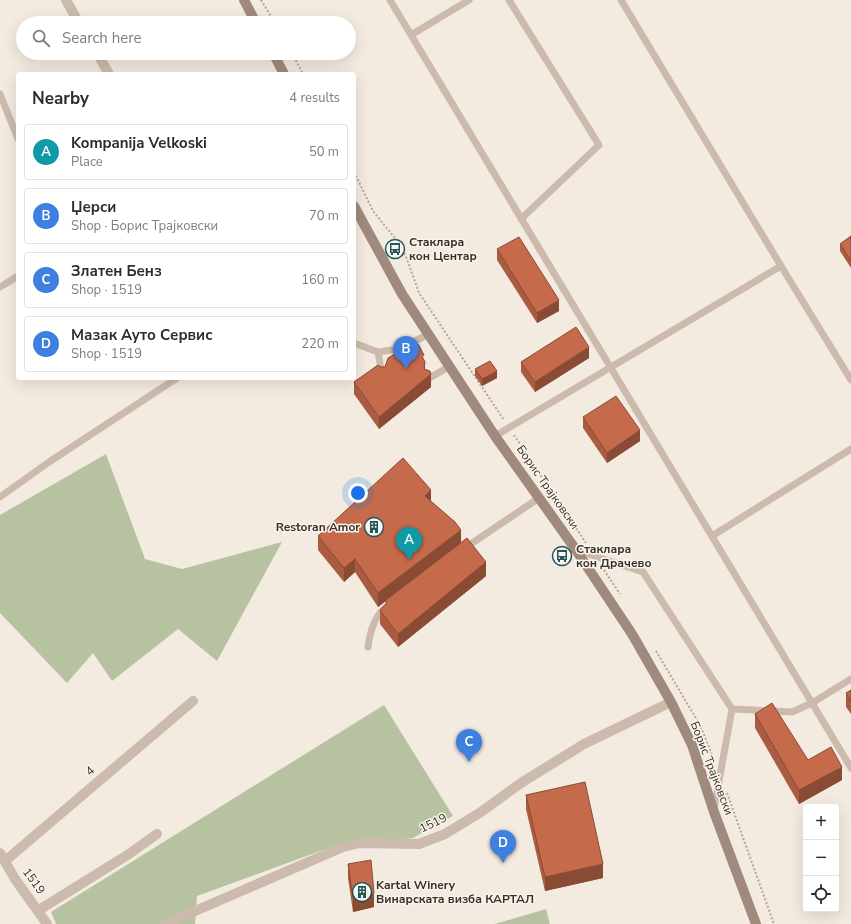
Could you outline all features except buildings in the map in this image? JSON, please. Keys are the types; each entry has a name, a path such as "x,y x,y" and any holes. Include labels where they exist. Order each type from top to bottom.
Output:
{"main road":[{"path":"244,0 252,16"},
{"path":"276,60 278,72"},
{"path":"276,60 283,72"},
{"name":"Борис Трајковски","path":"356,210 402,294 496,436 576,550 632,634 671,702 692,745 714,812 756,924"}],"street":[{"path":"66,0 75,16"},
{"path":"101,60 108,72"},
{"name":"4","path":"2,857 193,700"},
{"name":"1519","path":"165,924 343,847 360,843 419,844 445,834 481,812 521,783 584,744 671,702"},
{"path":"39,910 129,854 157,834"},
{"name":"1519","path":"2,857 47,924"}],"lane":[{"path":"390,0 851,768"},
{"path":"411,36 468,0"},
{"path":"509,0 599,145 521,218"},
{"path":"621,0 851,380"},
{"path":"0,94 16,134"},
{"path":"496,436 781,266"},
{"path":"0,287 16,277"},
{"path":"356,344 378,352 399,349 429,334"},
{"path":"378,352 382,375"},
{"path":"428,380 450,366"},
{"path":"0,497 49,462 174,380"},
{"path":"712,536 851,450"},
{"path":"455,554 539,498"},
{"path":"576,550 643,572 732,709 714,812"},
{"path":"368,647 370,632 377,617 382,610 394,601"},
{"path":"732,709 792,712 812,703 851,679"}],"path":[{"path":"262,0 271,16"},
{"path":"296,60 302,72"}],"green space":[{"path":"106,454 145,559 182,569 282,542 217,661 178,629 112,681 93,653 67,683 0,613 0,515"},
{"path":"384,705 453,816 413,838 323,850 197,896 195,924 56,924 51,912"},
{"path":"546,909 550,924 495,924"}],"place":[{"name":"Стаклара кон Центар","path":"395,249"},
{"name":"Џерси","path":"406,369"},
{"name":"Restoran Amor","path":"374,527"},
{"name":"Стаклара кон Драчево","path":"562,556"},
{"name":"Kompanija Velkoski","path":"409,560"},
{"name":"Златен Бенз","path":"469,762"},
{"name":"Мазак Ауто Сервис","path":"503,863"},
{"name":"Kartal Winery Винарската визба КАРТАЛ","path":"362,892"}]}
